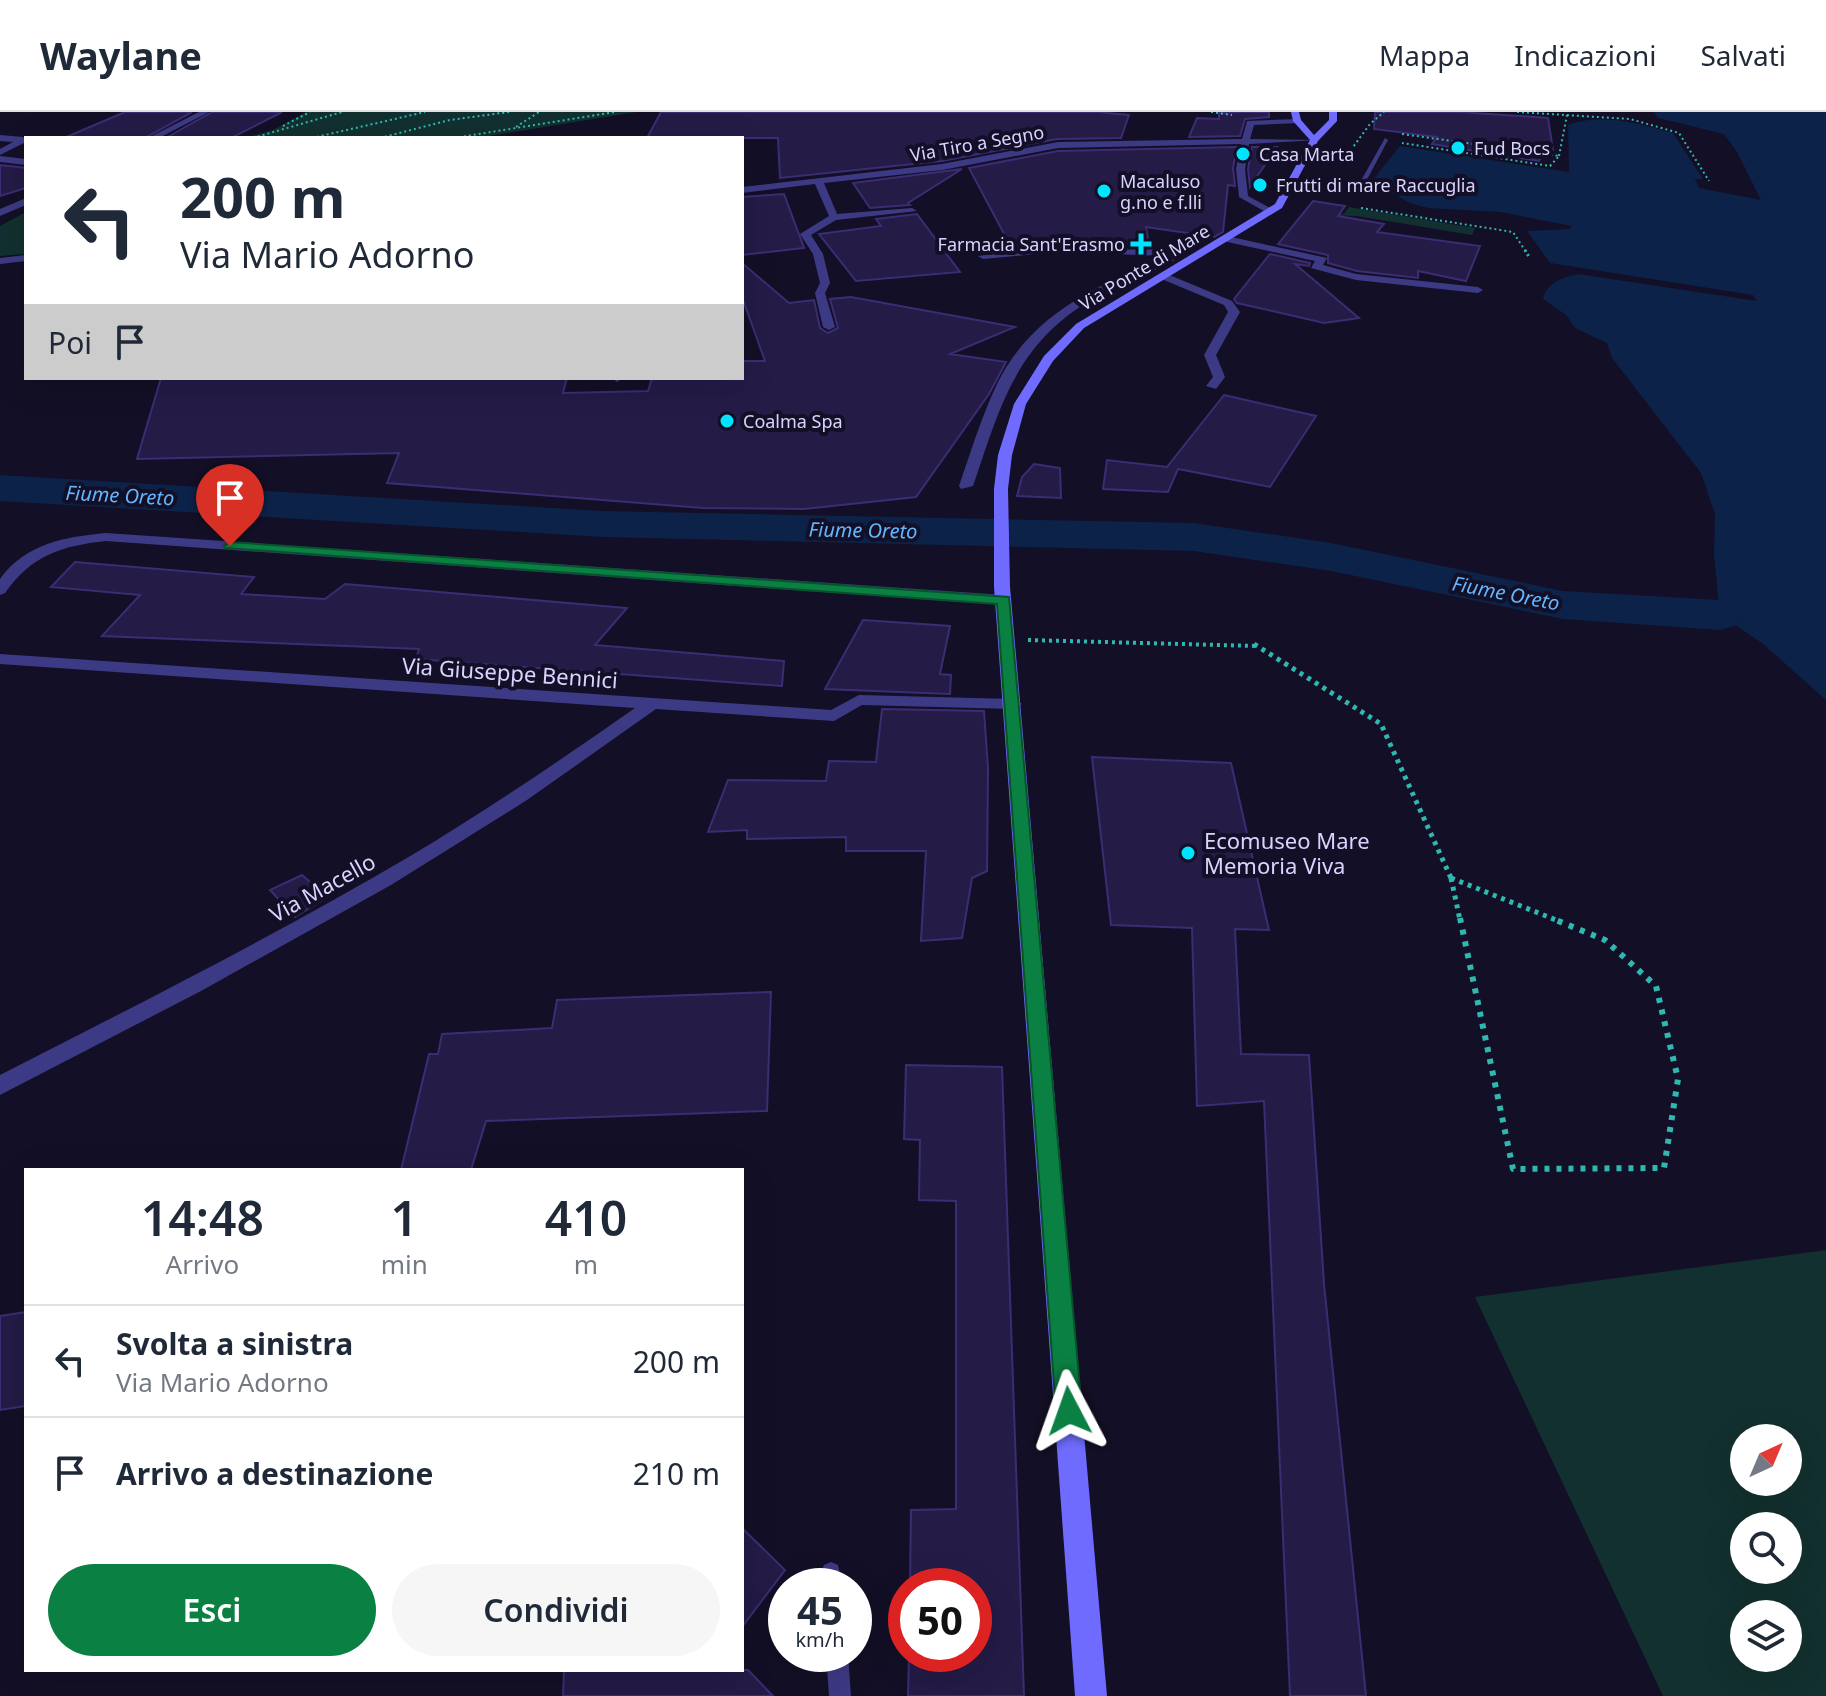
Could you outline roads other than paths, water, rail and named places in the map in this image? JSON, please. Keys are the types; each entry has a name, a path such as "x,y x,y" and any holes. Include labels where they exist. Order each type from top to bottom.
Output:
{"main road":[{"path":"1271,212 1279,206 1314,140 1333,121 1333,112"},
{"path":"1296,117 1314,140"},
{"name":"Via Ponte di Mare","path":"1091,1696 1003,594 1001,489 1005,455 1020,404 1048,359 1080,326 1271,212"}],"street":[{"path":"156,136 205,112"},
{"path":"1271,212 1244,197 1241,187 1240,165 1250,123 1296,117"},
{"path":"0,138 23,140 0,152"},
{"name":"Via Tiro a Segno","path":"744,190 942,167 1058,145 1314,140"},
{"path":"0,159 24,162"},
{"path":"819,182 834,217"},
{"path":"0,213 24,202"},
{"path":"829,327 820,293 825,283 818,254 805,234 834,217 912,211"},
{"path":"1227,239 1323,260 1315,266 1356,277 1478,290"},
{"path":"983,256 1058,249 1201,254"},
{"path":"966,486 999,399 1024,350 1051,322 1077,305 1181,253"},
{"path":"0,261 24,258"},
{"path":"1163,276 1228,303 1234,312 1210,355 1219,377 1212,386"},
{"path":"0,590 14,567 31,553 69,540 106,537 1003,594"},
{"name":"Via Giuseppe Bennici","path":"0,659 834,716 859,700 1013,704"},
{"name":"Via Macello","path":"0,1086 190,987 386,879 554,774 652,704"}],"lane":[{"path":"1288,189 1360,188 1387,136"},
{"path":"838,1672 840,1696"}],"water":[{"path":"1654,112 1826,112 1826,700 1762,643 1720,615 1714,555 1715,514 1701,473 1612,358 1607,343 1575,328 1566,315 1543,299 1552,285 1578,274 1757,301 1753,295 1550,263 1527,231 1569,229 1572,226 1500,212 1428,208 1410,203 1371,182 1400,146 1569,172 1568,125 1608,119 1673,133 1703,179 1695,179 1699,188 1761,200 1737,152 1724,134 1658,118"}],"waterway":[{"name":"Fiume Oreto","path":"0,488 295,503 603,524 1194,537 1331,557 1563,605 1720,615"}],"place":[{"name":"Fud Bocs","path":"1458,148"},
{"name":"Casa Marta","path":"1243,154"},
{"name":"Frutti di mare Raccuglia","path":"1260,185"},
{"name":"Macaluso g.no e f.lli","path":"1104,191"},
{"name":"Farmacia Sant'Erasmo","path":"1141,244"},
{"name":"Coalma Spa","path":"727,421"},
{"name":"Ecomuseo Mare Memoria Viva","path":"1188,853"}]}
